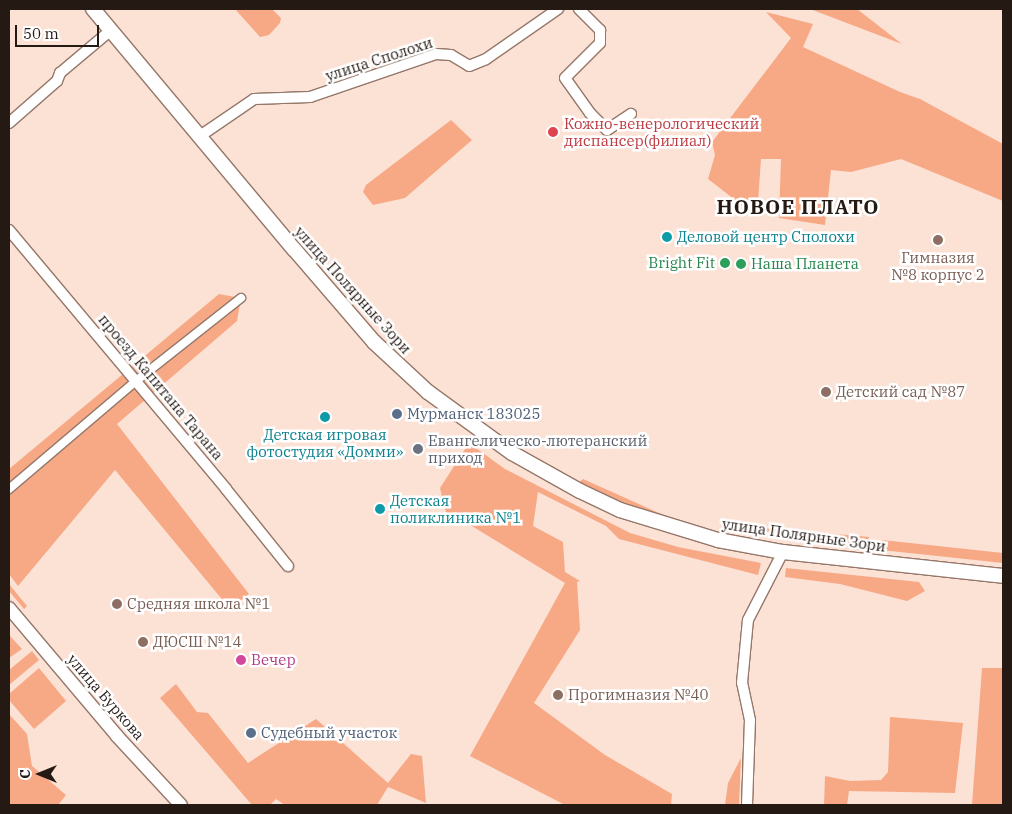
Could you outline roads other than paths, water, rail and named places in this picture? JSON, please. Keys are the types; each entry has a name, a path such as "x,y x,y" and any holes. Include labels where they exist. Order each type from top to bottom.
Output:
{"main road":[{"name":"улица Полярные Зори","path":"93,9 374,342 428,392 512,453 554,477 620,510 718,540 783,552 1003,576"}],"street":[{"name":"улица Сполохи","path":"200,136 254,99 310,97 436,54 451,55 469,66 486,59 558,9"},
{"path":"580,9 600,30 600,43 564,78 584,106 607,130 631,114"},
{"path":"9,123 57,81 60,73 111,30"},
{"name":"проезд Капитана Тарана","path":"9,230 288,566"},
{"path":"9,489 136,381 241,298"},
{"path":"747,805 750,720 742,683 748,620 783,552"},
{"name":"улица Буркова","path":"9,608 117,736 181,805"}],"place":[{"name":"Кожно-венерологический диспансер(филиал)","path":"553,132"},
{"name":"Деловой центр Сполохи","path":"667,237"},
{"name":"Гимназия №8 корпус 2","path":"938,240"},
{"name":"Bright Fit","path":"725,263"},
{"name":"Наша Планета","path":"741,264"},
{"name":"Детский сад №87","path":"826,392"},
{"name":"Мурманск 183025","path":"397,414"},
{"name":"Детская игровая фотостудия «Домми»","path":"325,417"},
{"name":"Евангелическо-лютеранский приход","path":"418,449"},
{"name":"Детская поликлиника №1","path":"380,509"},
{"name":"Средняя школа №1","path":"117,604"},
{"name":"ДЮСШ №14","path":"143,642"},
{"name":"Вечер","path":"241,660"},
{"name":"Прогимназия №40","path":"558,695"},
{"name":"Судебный участок","path":"251,733"}],"district":[{"name":"НОВОЕ ПЛАТО","path":"798,206"}]}
